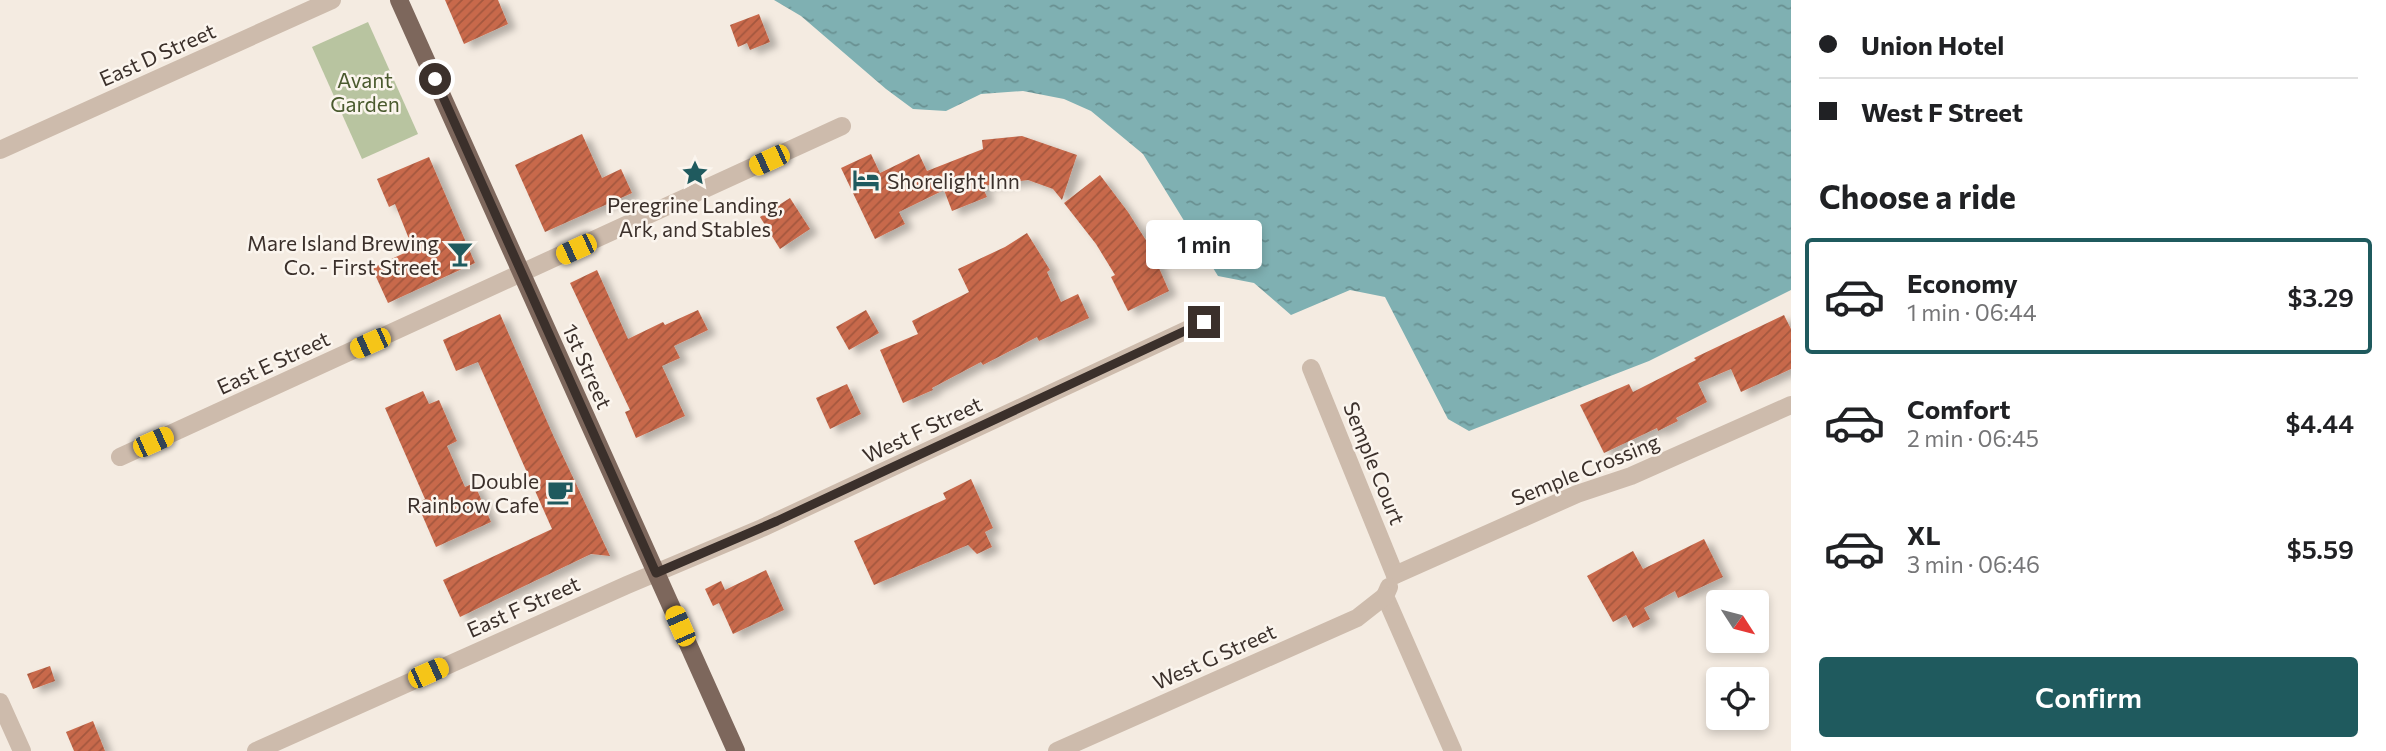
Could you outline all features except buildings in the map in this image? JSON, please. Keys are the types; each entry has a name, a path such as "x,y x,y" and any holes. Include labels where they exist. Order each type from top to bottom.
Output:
{"main road":[{"name":"1st Street","path":"400,0 736,751"}],"street":[{"name":"East D Street","path":"0,150 332,0"},
{"name":"East E Street","path":"120,457 842,126"},
{"name":"West F Street","path":"656,573 792,514 1204,322"},
{"name":"Semple Court","path":"1311,369 1395,575"},
{"name":"Semple Crossing","path":"1395,575 1577,494 1631,476 1791,405"},
{"name":"East F Street","path":"256,751 656,573"},
{"path":"1395,575 1385,596 1453,751"},
{"name":"West G Street","path":"1057,751 1357,618 1385,596"},
{"path":"0,702 22,751"}],"green space":[{"name":"Avant Garden","path":"368,22 418,134 362,159 312,47"}],"water":[{"path":"774,0 1791,0 1791,290 1649,361 1469,431 1448,419 1385,297 1350,290 1291,315 1254,283 1218,276 1143,154 1091,111 1064,99 1023,91 981,94 946,111 913,109 801,16"}],"place":[{"name":"Peregrine Landing, Ark, and Stables","path":"695,173"},
{"name":"Shorelight Inn","path":"866,180"},
{"name":"Mare Island Brewing Co. - First Street","path":"460,254"},
{"name":"Double Rainbow Cafe","path":"560,492"}],"route":[{"path":"435,79 656,573 777,521 1204,322"}]}
